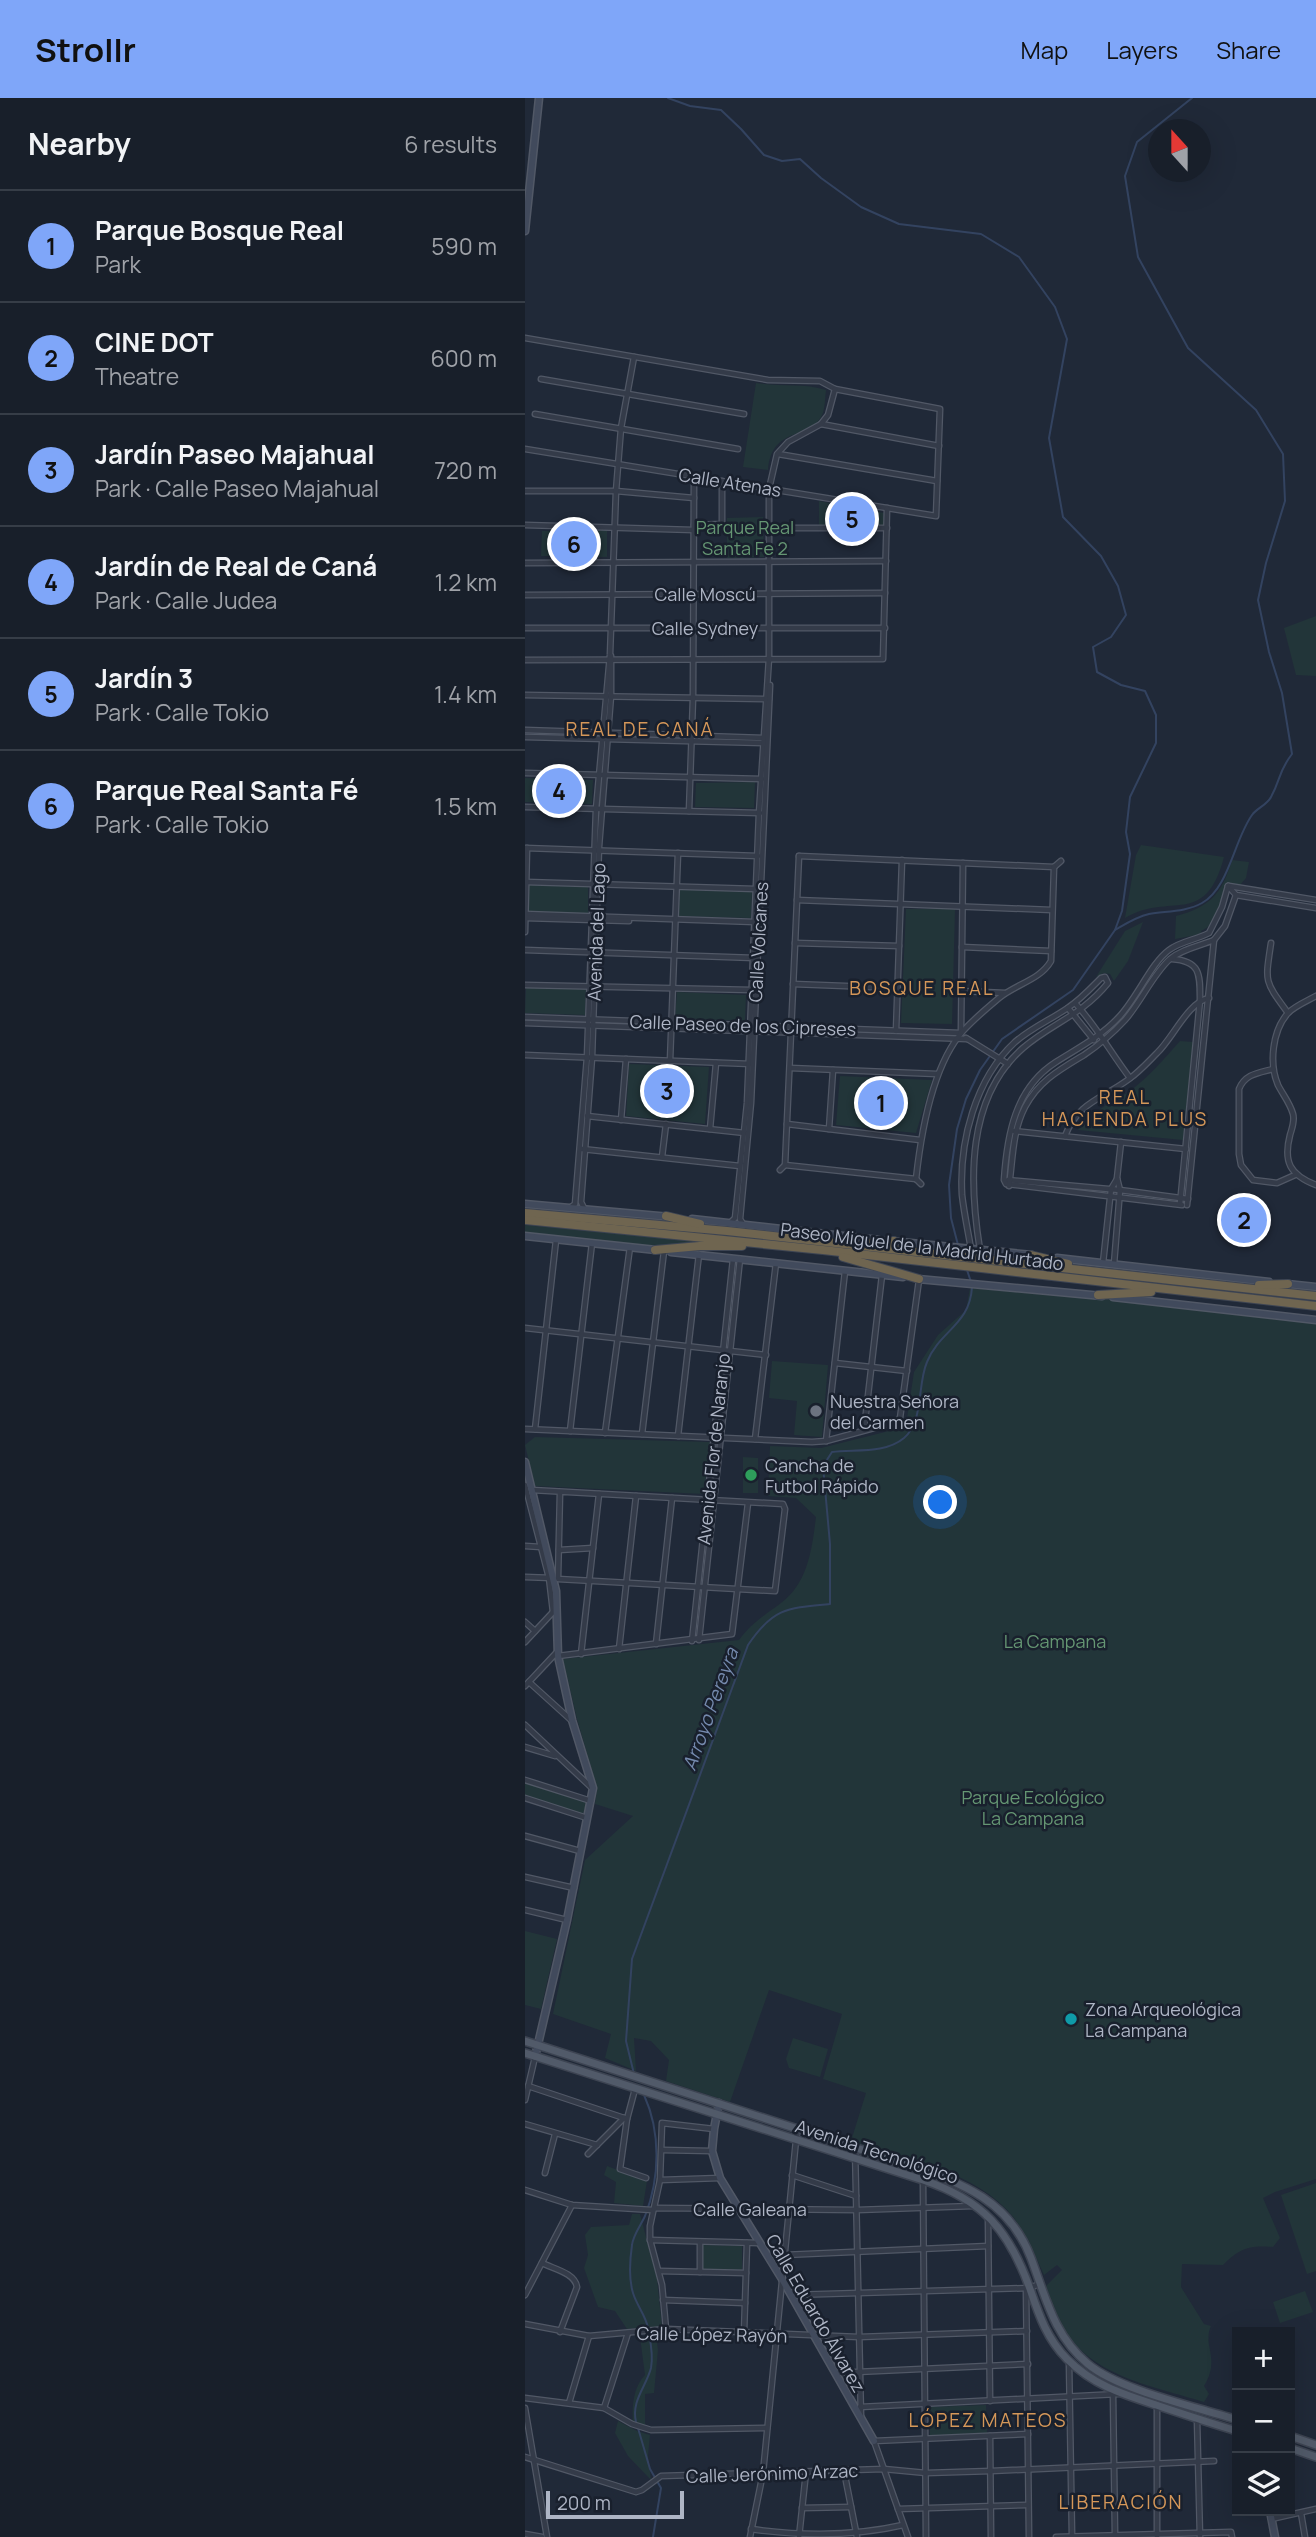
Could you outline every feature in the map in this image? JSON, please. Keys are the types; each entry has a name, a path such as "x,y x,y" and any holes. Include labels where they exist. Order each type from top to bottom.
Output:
{"highway":[{"name":"Paseo Miguel de la Madrid Hurtado","path":"525,1213 729,1227 835,1244 955,1256 967,1252 1111,1268 1316,1296"},
{"path":"666,1216 729,1227"},
{"name":"Paseo Miguel de la Madrid Hurtado","path":"525,1220 1316,1306"},
{"path":"835,1244 894,1241"},
{"path":"659,1250 700,1246 741,1247 754,1243"},
{"path":"823,1251 919,1279"},
{"path":"1030,1255 1111,1268"},
{"path":"1231,1286 1288,1284"},
{"path":"1098,1296 1167,1290"}],"main road":[{"name":"Avenida Tecnológico","path":"525,2040 965,2185 1003,2214 1017,2233 1030,2257 1051,2317 1061,2335 1089,2366 1135,2388 1232,2418"},
{"name":"Avenida Tecnológico","path":"525,2053 946,2188 988,2215 1009,2240 1049,2336 1069,2361 1099,2385 1116,2394 1232,2429"},
{"path":"1295,2438 1316,2445"},
{"path":"1295,2450 1316,2457"}],"street":[{"path":"525,231 539,98"},
{"path":"525,338 768,380 820,381 835,389 940,409 937,481 778,454"},
{"name":"Avenida del Lago","path":"585,1209 581,1202 581,1167 591,1022 598,809 609,696 616,491 621,428 634,357"},
{"path":"541,379 744,414"},
{"path":"778,454 788,442 821,424 828,415 835,389"},
{"path":"535,414 738,449"},
{"path":"821,424 939,446"},
{"name":"Calle Atenas","path":"525,449 936,516 937,481"},
{"name":"Calle Volcanes","path":"744,1225 740,1219 741,1186 751,1064 770,656 769,489 778,454"},
{"path":"689,811 693,698 694,477"},
{"path":"525,525 694,528 722,524 722,481"},
{"path":"525,491 616,491 694,498"},
{"path":"525,660 770,656 883,659 887,508"},
{"path":"769,528 887,528"},
{"path":"525,563 886,561"},
{"name":"Calle Moscú","path":"525,595 885,593"},
{"name":"Calle Sydney","path":"525,628 884,628"},
{"path":"525,695 768,699"},
{"path":"525,730 605,736 766,741"},
{"path":"525,737 605,736"},
{"path":"525,773 764,779"},
{"path":"525,807 762,813"},
{"path":"525,932 526,848 760,856"},
{"path":"670,1061 678,853"},
{"path":"780,1170 785,1165 797,854 1054,867 1061,861"},
{"path":"896,1033 902,860"},
{"path":"959,1035 963,863"},
{"path":"916,1179 920,1140 937,1074 959,1035 1005,993 1035,976 1051,961 1054,867"},
{"path":"526,882 759,889"},
{"path":"1228,886 1316,900"},
{"path":"1228,886 1236,895 1316,908"},
{"path":"1001,1189 1007,1182 1013,1131 1025,1091 1040,1074 1094,1039 1118,1019 1168,951 1209,933 1222,907 1228,886"},
{"path":"1253,898 1254,890"},
{"path":"1013,1131 1024,1109 1045,1079 1099,1044 1138,1005 1170,958 1213,940 1225,926 1236,895"},
{"path":"797,900 1052,909"},
{"path":"525,916 757,923"},
{"path":"1185,1203 1209,998 1213,940 1209,933"},
{"path":"795,943 899,946"},
{"path":"1271,943 1268,984 1289,1013"},
{"path":"962,947 1051,951"},
{"path":"525,950 755,958"},
{"path":"1170,958 1185,960 1194,965 1200,977 1185,1149 1185,1203"},
{"path":"967,1252 962,1192 963,1165 969,1125 985,1083 999,1058 1016,1042 1075,1003 1105,977 1108,984 1098,996 1074,1015 1039,1036 1007,1064 991,1091 980,1123 973,1163 973,1207 980,1250"},
{"path":"1145,982 1152,985"},
{"path":"793,984 898,988"},
{"path":"525,985 754,990"},
{"path":"961,991 1005,993"},
{"path":"1316,996 1289,1013 1276,1038 1273,1069 1293,1116 1287,1153 1289,1165 1295,1175 1316,1185"},
{"path":"1065,1136 1070,1122 1080,1109 1131,1078 1168,1042 1200,1000 1209,998"},
{"path":"1075,1003 1131,1078"},
{"path":"1068,1008 1094,1039 1107,1048"},
{"name":"Calle Paseo de los Cipreses","path":"525,1017 591,1022 959,1035"},
{"name":"Calle Paseo de los Cipreses","path":"525,1023 591,1022"},
{"path":"959,1035 1007,1064"},
{"path":"525,1055 751,1064"},
{"path":"621,1120 625,1059"},
{"path":"710,1129 716,1063"},
{"path":"790,1068 937,1074"},
{"path":"1273,1069 1249,1075 1242,1082 1239,1154 1241,1165 1253,1180 1276,1183 1295,1175"},
{"path":"829,1129 833,1070"},
{"path":"1193,1073 1200,1073"},
{"path":"585,1116 746,1133"},
{"path":"787,1124 920,1140"},
{"path":"662,1157 666,1125"},
{"path":"1013,1131 1192,1149"},
{"path":"1103,1263 1111,1189 1117,1178 1121,1142"},
{"path":"582,1149 743,1166"},
{"path":"785,1165 916,1179 921,1184"},
{"name":"Avenida del Lago","path":"571,1207 575,1204 581,1167"},
{"path":"1111,1268 1121,1190 1117,1178"},
{"path":"1007,1182 1121,1190 1185,1203"},
{"path":"1007,1182 1110,1197 1185,1203"},
{"name":"Calle Volcanes","path":"729,1227 734,1219 741,1186"},
{"path":"962,1192 972,1192"},
{"path":"525,1204 666,1216"},
{"path":"964,1208 973,1207"},
{"path":"729,1227 744,1225 950,1247 967,1252 980,1250 1103,1263 1111,1268 1316,1287"},
{"path":"1107,1225 1117,1226"},
{"path":"525,1236 1316,1320"},
{"path":"535,1429 556,1240"},
{"path":"570,1431 592,1243"},
{"path":"605,1433 630,1247"},
{"path":"642,1434 653,1342 659,1250"},
{"path":"678,1436 699,1254"},
{"name":"Avenida Flor de Naranjo","path":"699,1640 737,1258"},
{"path":"755,1439 776,1262"},
{"path":"826,1441 845,1270"},
{"path":"863,1430 881,1275"},
{"path":"525,1429 826,1441 896,1422 900,1418 919,1279"},
{"path":"525,1328 766,1355"},
{"name":"Avenida Flor de Naranjo","path":"692,1641 714,1438 727,1351"},
{"path":"835,1363 907,1371"},
{"path":"525,1462 526,1481 554,1578"},
{"path":"526,1481 532,1490 535,1512"},
{"path":"525,1577 775,1591 783,1504 532,1490"},
{"path":"525,2100 567,1920 593,1788 572,1720 558,1653 554,1578 559,1550 560,1492"},
{"path":"582,1654 599,1494"},
{"path":"619,1649 636,1496"},
{"path":"656,1644 672,1498"},
{"path":"572,1720 527,1684 558,1653 582,1654 732,1634 748,1503"},
{"path":"525,1512 535,1512"},
{"path":"525,1546 543,1547"},
{"path":"559,1550 593,1548"},
{"path":"525,1642 555,1610"},
{"path":"525,1622 535,1631"},
{"path":"525,1726 593,1788"},
{"path":"525,1747 559,1758"},
{"path":"525,1780 591,1801"},
{"path":"525,1798 587,1818"},
{"path":"525,1836 580,1851"},
{"path":"525,1877 573,1888"},
{"path":"525,1910 567,1920"},
{"path":"529,2086 625,2119"},
{"path":"636,2089 625,2119 620,2169 646,2178"},
{"name":"Calle Eduardo Álvarez","path":"719,2103 713,2129 712,2151 720,2178 835,2373 858,2407 874,2441 908,2537"},
{"path":"588,2154 625,2119"},
{"path":"666,2329 659,2271 650,2241 650,2226 660,2180 662,2123 713,2129"},
{"path":"525,2124 597,2145"},
{"path":"750,2537 763,2473 797,2130"},
{"path":"545,2173 555,2134"},
{"path":"855,2148 860,2372 858,2407 1116,2394 1115,2536"},
{"path":"662,2150 712,2151"},
{"path":"792,2175 856,2196"},
{"path":"660,2180 720,2178"},
{"path":"923,2180 926,2537"},
{"name":"Calle Galeana","path":"525,2190 572,2205 639,2209 857,2210 977,2206"},
{"path":"525,2295 572,2205"},
{"path":"988,2215 990,2401"},
{"path":"650,2241 760,2243"},
{"path":"700,2242 700,2272"},
{"path":"744,2333 747,2242"},
{"path":"784,2255 988,2246"},
{"path":"542,2263 573,2277 576,2281 577,2287 560,2332"},
{"path":"659,2271 746,2273"},
{"path":"791,2295 1028,2288 1039,2284"},
{"path":"1028,2288 1028,2537"},
{"path":"663,2300 745,2303"},
{"path":"1026,2309 1036,2308"},
{"name":"Calle López Rayón","path":"525,2324 589,2336 666,2329 859,2337 1027,2331"},
{"path":"604,2409 628,2333"},
{"path":"569,2403 589,2336"},
{"path":"1069,2361 1072,2537"},
{"path":"835,2373 1027,2364"},
{"path":"525,2398 604,2409 643,2428 767,2428"},
{"path":"1157,2405 1157,2535"},
{"path":"525,2408 545,2537 525,2534"},
{"path":"1198,2419 1200,2535"},
{"path":"874,2441 1028,2434"},
{"path":"990,2436 991,2537"},
{"name":"Calle Jerónimo Arzac","path":"525,2457 636,2491 642,2490 661,2476 884,2469 926,2473 1214,2461"},
{"path":"844,2471 856,2535"},
{"path":"799,2535 806,2472"},
{"path":"898,2508 1028,2505"},
{"path":"802,2508 851,2507"},
{"path":"1271,2519 1316,2509"},
{"path":"1301,2513 1305,2537"},
{"path":"1270,2516 1275,2537"},
{"path":"751,2529 799,2535 856,2535 903,2525"},
{"path":"1056,2537 1231,2534"}],"green space":[{"path":"756,383 826,390 823,413 817,422 810,428 784,439 771,456 768,470 743,467"},
{"path":"819,501 884,513 885,526 819,526"},
{"name":"Parque Real Santa Fe 2","path":"763,517 764,557 727,558 727,518"},
{"path":"607,530 607,557 541,556 542,531"},
{"path":"1316,616 1316,676 1296,675 1284,628"},
{"path":"525,778 593,780 592,804 525,802"},
{"path":"755,782 754,808 695,807 696,783"},
{"path":"1141,845 1224,857 1216,879 1207,893 1196,901 1157,907 1125,918 1136,855"},
{"path":"1232,860 1249,862 1246,878 1239,886 1227,885 1215,918 1201,931 1202,934 1175,939 1176,916 1198,908 1213,897 1224,882"},
{"path":"531,884 588,885 588,914 528,911"},
{"path":"680,889 752,891 751,918 678,916"},
{"path":"906,909 955,909 952,1024 901,1023"},
{"path":"1143,922 1128,961 1114,981 1110,974 1104,973 1096,977 1125,931"},
{"path":"526,987 586,989 585,1015 525,1013"},
{"path":"677,992 746,995 745,1021 675,1018"},
{"path":"1180,1041 1193,1042 1183,1140 1078,1130 1095,1112 1144,1080"},
{"path":"629,1064 709,1067 705,1124 626,1116"},
{"path":"840,1076 932,1080 916,1133 836,1125"},
{"path":"525,1225 721,1244 657,1248 525,1234"},
{"name":"Parque Ecológico La Campana","path":"970,1288 1111,1299 1316,1324 1316,2179 1263,2198 1280,2238 1273,2247 1245,2249 1223,2265 1182,2264 1181,2287 1204,2324 1211,2326 1211,2368 1204,2386 1209,2394 1204,2402 1125,2377 1090,2358 1075,2344 1062,2327 1046,2286 1062,2270 1057,2265 1044,2275 1019,2225 999,2202 961,2178 851,2141 866,2093 823,2079 842,2014 769,1990 730,2102 666,2081 669,2060 651,2041 634,2038 636,2071 605,2058 611,2034 553,2014 585,1860 633,1816 595,1804 597,1788 563,1659 739,1640 753,1624 790,1595 807,1564 816,1517 796,1498 768,1496 770,1446 821,1448 897,1429 907,1418 914,1372 938,1335 966,1310"},
{"path":"772,1361 828,1365 822,1437 794,1435 797,1401 769,1398"},
{"path":"535,1437 710,1442 704,1494 535,1486 525,1445"},
{"name":"Cancha de Futbol Rápido","path":"743,1457 758,1458 758,1493 743,1493"},
{"path":"525,1782 587,1802 583,1814 525,1796"},
{"path":"525,1931 557,1939 541,2009 525,2005"},
{"path":"793,2038 828,2049 820,2077 789,2068 786,2059"},
{"path":"607,2166 647,2181 643,2206 614,2203 616,2182 604,2175"},
{"path":"1316,2183 1316,2271 1307,2274 1281,2195"},
{"path":"632,2214 640,2214 657,2279 662,2327 627,2329 615,2311 598,2307 584,2268 588,2255 585,2235 591,2227 629,2225"},
{"path":"703,2245 742,2246 742,2270 702,2269"},
{"path":"1305,2291 1313,2312 1280,2323 1273,2302"},
{"path":"656,2335 658,2350 654,2393 645,2394 645,2426 633,2422 634,2397 645,2375 640,2337"},
{"path":"986,2405 987,2434 930,2436 929,2407"},
{"path":"618,2421 650,2435 648,2456 651,2480 628,2456 615,2433"}],"waterway":[{"name":"Arroyo Pereyra","path":"668,98 690,106 721,110 764,155 782,161 800,159 861,207 899,224 981,234 1019,257 1055,307 1067,339 1049,438 1063,517 1101,556 1118,586 1126,615 1111,637 1093,647 1097,672 1121,685 1145,691 1156,715 1156,743 1130,797 1126,832 1130,854 1122,911 1115,930 1073,990 1002,1039 980,1070 966,1099 957,1129 949,1185 951,1218 958,1245"},
{"path":"1115,930 1144,915 1183,910 1196,906 1211,896 1225,875 1246,825 1254,813 1269,800 1292,754 1282,693 1269,652 1258,600 1285,501 1283,454 1256,410 1188,348 1138,257 1125,176 1137,142 1192,98"},
{"name":"Arroyo Pereyra","path":"967,1270 971,1282"},
{"name":"Arroyo Pereyra","path":"634,2074 626,2041 632,1959 748,1645 765,1624 782,1612 830,1604 830,1544 823,1466 832,1452 888,1447 904,1438 910,1431 915,1422 927,1362 939,1342 966,1310 972,1287"},
{"name":"Arroyo Pereyra","path":"644,2095 650,2109 656,2140 656,2171 650,2201 633,2241 630,2269 633,2293 648,2328"},
{"name":"Arroyo Pereyra","path":"636,2422 637,2401 651,2368 649,2334"},
{"name":"Arroyo Pereyra","path":"638,2428 650,2469 661,2488 653,2537"}],"place":[{"name":"Jardín 3","path":"852,519"},
{"name":"Parque Real Santa Fé","path":"574,544"},
{"name":"Jardín de Real de Caná","path":"559,791"},
{"name":"Jardín Paseo Majahual","path":"667,1091"},
{"name":"Parque Bosque Real","path":"881,1103"},
{"name":"CINE DOT","path":"1244,1220"},
{"name":"Nuestra Señora del Carmen","path":"816,1411"},
{"name":"Cancha de Futbol Rápido","path":"751,1475"},
{"name":"Zona Arqueológica La Campana","path":"1071,2019"}],"district":[{"name":"REAL DE CANÁ","path":"640,729"},
{"name":"BOSQUE REAL","path":"922,988"},
{"name":"REAL HACIENDA PLUS","path":"1125,1108"},
{"name":"LÓPEZ MATEOS","path":"988,2420"},
{"name":"LIBERACIÓN","path":"1121,2502"}],"park label":[{"name":"La Campana","path":"1055,1641"}]}
